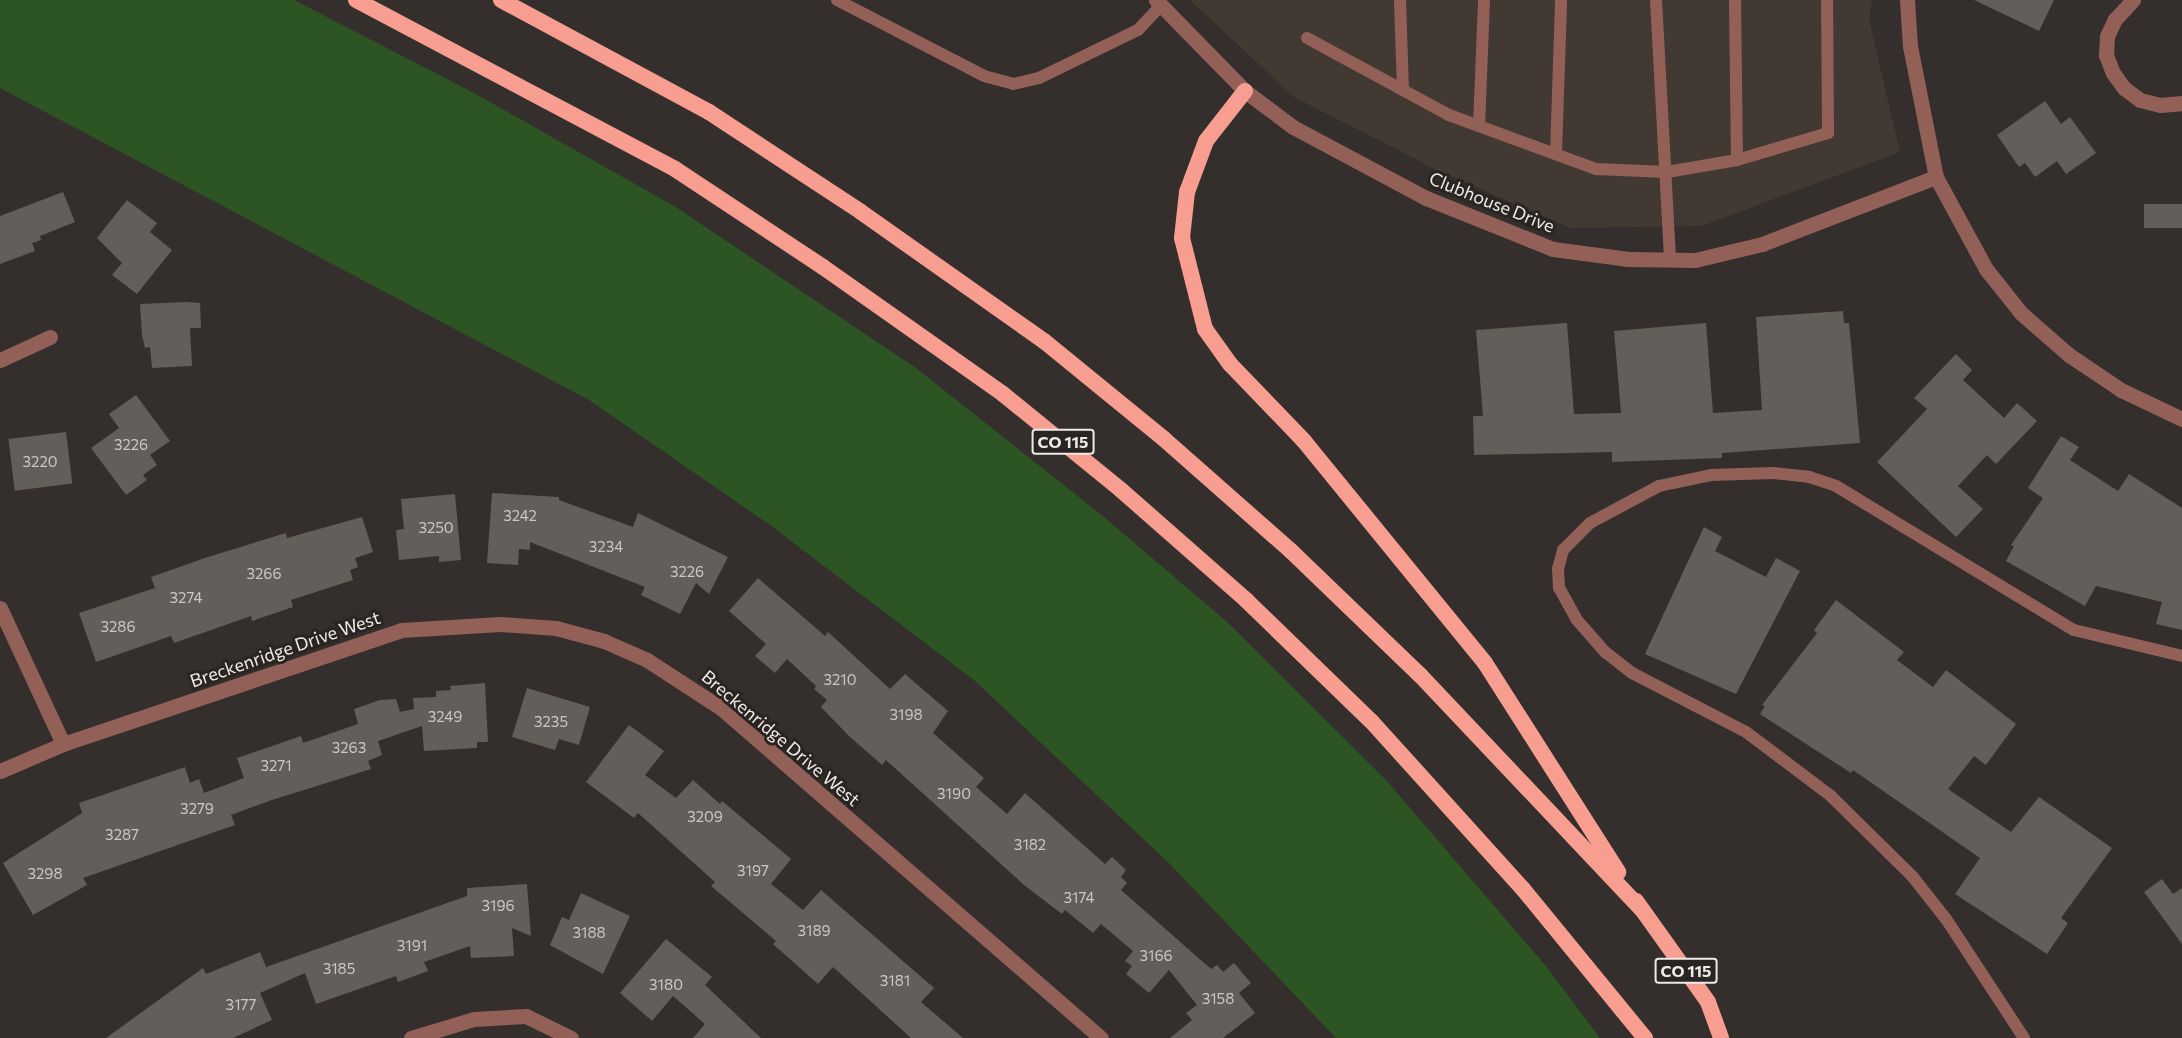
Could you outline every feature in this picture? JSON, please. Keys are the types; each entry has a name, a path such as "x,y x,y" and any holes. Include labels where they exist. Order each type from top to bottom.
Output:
{"highway":[{"name":"CO 115","path":"356,0 675,169 823,267 1003,394 1121,490 1246,600 1372,722 1523,889 1645,1038"},
{"name":"CO 115","path":"501,0 709,112 861,212 1044,341 1164,439 1291,551 1420,675 1642,910 1708,1002 1721,1038"},
{"path":"1245,91 1206,141 1187,192 1182,238 1205,329 1230,364 1304,441 1485,663 1642,910"}],"street":[{"path":"1907,0 1910,46 1936,177 1986,269 2022,313 2069,356 2121,390 2182,419"},
{"path":"2133,0 2115,19 2107,36 2106,55 2113,73 2124,88 2140,100 2160,105 2182,103"},
{"name":"Clubhouse Drive","path":"1158,3 1245,91 1293,127 1426,198 1543,245 1628,259 1695,260 1762,244 1936,177"},
{"path":"0,360 50,337"},
{"path":"0,608 63,744"},
{"name":"Breckenridge Drive West","path":"0,771 63,744 401,630 500,624 556,628 604,641 647,660 721,708 1101,1038"},
{"path":"411,1038 474,1019 526,1016 571,1038"}],"lane":[{"path":"837,0 984,76 1013,84 1039,78 1138,30 1158,3"},
{"path":"1400,0 1403,90"},
{"path":"1479,126 1484,0"},
{"path":"1556,154 1561,0"},
{"path":"1656,0 1670,260"},
{"path":"1735,0 1737,160"},
{"path":"1307,38 1403,90 1479,126 1596,169 1667,172 1737,160 1828,133 1827,0"},
{"path":"2024,1038 1946,919 1912,876 1831,796 1746,732 1632,673 1605,652 1577,620 1559,588 1558,569 1563,550 1590,524 1659,486 1711,475 1773,473 1809,477 1836,486 2074,630 2182,656"}],"shaded area":[{"path":"1190,0 1872,0 1869,20 1900,152 1702,226 1571,228 1443,173 1294,97"}],"green space":[{"path":"0,0 294,0 474,93 674,206 916,368 1104,517 1226,621 1386,780 1545,965 1600,1038 1336,1038 1169,863 975,681 770,525 589,400 0,88"}],"building":[{"path":"1974,0 2054,0 2039,31"},
{"path":"2045,101 2061,124 2070,117 2096,153 2066,174 2057,161 2035,177 2025,163 2019,167 1997,135"},
{"path":"63,192 75,222 40,236 41,240 32,243 35,251 0,264 0,216"},
{"path":"127,200 157,223 150,232 172,250 137,294 112,275 122,263 97,238"},
{"path":"2144,204 2182,204 2182,228 2144,228"},
{"path":"200,303 201,328 190,328 192,366 152,368 150,347 145,348 142,335 140,304"},
{"path":"1843,311 1844,323 1849,323 1860,443 1722,453 1722,458 1612,462 1612,452 1474,455 1473,416 1483,416 1476,330 1567,323 1574,414 1621,413 1614,331 1706,323 1713,413 1762,410 1756,317"},
{"path":"1956,354 1972,370 1963,380 2004,418 2017,403 2037,421 1996,464 1987,455 1958,486 1983,509 1956,537 1877,462 1927,409 1914,398"},
{"path":"136,395 170,441 150,455 157,465 143,475 147,480 126,495 91,448 119,428 109,414"},
{"path":"66,432 72,484 15,491 8,439"},
{"path":"2061,436 2079,447 2070,460 2118,491 2129,474 2182,508 2182,630 2156,624 2162,602 2096,586 2085,606 2006,561 2014,546 2011,545 2043,498 2028,488"},
{"path":"492,493 559,497 559,500 633,527 638,513 728,557 709,594 696,583 680,614 641,595 645,587 530,542 530,550 519,549 518,565 487,563"},
{"path":"455,494 461,560 439,562 439,556 399,560 396,530 404,529 401,499"},
{"path":"362,517 373,552 355,558 358,567 350,570 353,580 291,600 293,607 252,621 251,616 174,643 171,636 96,662 79,613 155,588 151,577 208,557 286,533 287,538"},
{"path":"1704,527 1722,537 1715,551 1766,577 1776,558 1800,571 1736,694 1645,654"},
{"path":"758,578 825,636 828,632 890,689 905,674 948,711 933,733 984,778 976,787 1007,814 1025,793 1105,864 1112,857 1126,870 1121,877 1127,883 1121,890 1211,969 1217,965 1223,972 1234,963 1251,983 1239,993 1255,1013 1223,1038 1170,1038 1192,1020 1186,1013 1197,1005 1169,970 1149,993 1126,974 1132,966 1125,961 1133,951 1101,924 1093,933 1065,910 1062,914 1024,885 886,760 882,765 849,736 821,707 827,700 814,689 816,686 787,659 775,673 755,656 766,644 729,611"},
{"path":"1836,600 1904,652 1897,660 1933,687 1946,670 2016,724 1986,765 1974,756 1948,789 2011,832 2039,797 2112,848 2061,918 2068,923 2047,954 1955,894 1980,858 1853,770 1851,773 1760,714 1765,706 1762,705 1817,633 1814,630"},
{"path":"485,683 488,742 477,742 477,748 424,751 422,726 378,741 382,755 368,761 371,769 231,815 235,825 83,878 87,885 33,915 3,863 82,813 79,803 185,767 190,783 199,779 204,793 244,778 237,758 301,736 303,743 358,724 354,709 380,700 396,699 400,712 414,709 413,698 436,697 436,691 451,690 450,686"},
{"path":"527,688 590,707 579,745 559,739 555,750 512,737"},
{"path":"629,725 664,751 645,775 676,798 693,780 720,804 722,801 791,859 771,884 803,910 821,890 934,988 921,1002 963,1038 911,1038 833,967 818,984 773,944 776,941 711,886 715,882 638,813 634,818 586,782"},
{"path":"2162,879 2173,894 2182,888 2182,944 2144,892"},
{"path":"527,884 531,936 512,928 514,956 471,958 470,946 424,962 428,971 398,982 396,976 316,1004 305,973 260,993 272,1020 233,1038 106,1038 203,968 206,974 260,952 266,967 467,896 467,888"},
{"path":"581,893 630,916 603,974 550,945 562,917 569,920"},
{"path":"666,939 712,977 705,985 761,1038 693,1038 705,1024 673,996 652,1021 620,993"}]}
